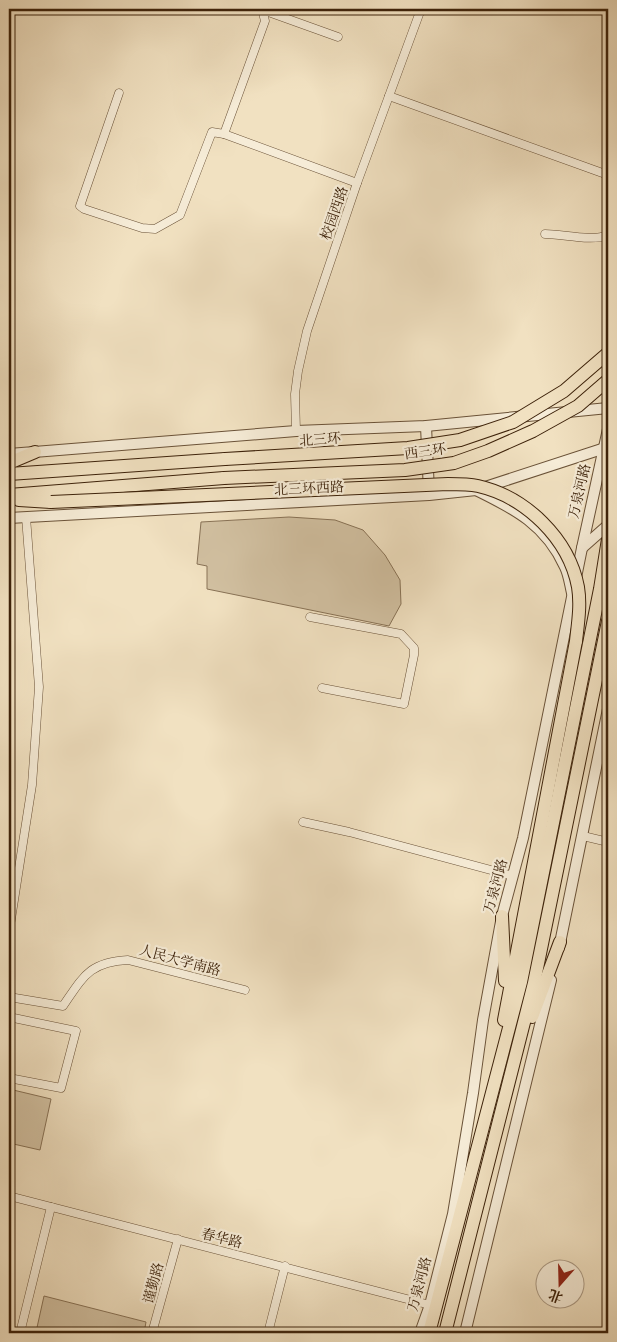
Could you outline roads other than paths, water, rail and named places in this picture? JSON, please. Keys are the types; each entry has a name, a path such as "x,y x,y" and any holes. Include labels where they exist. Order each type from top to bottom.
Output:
{"highway":[{"name":"北三环","path":"9,474 408,448 460,440 513,422 564,391 608,354"},
{"name":"西三环","path":"9,495 224,478 405,470 454,463 488,451 533,431 578,406 608,381"},
{"path":"9,463 35,452"},
{"path":"9,499 51,502 438,484 478,486 502,494 525,508 546,525 562,545 572,566 578,588 579,613 576,641 506,1001 495,1077"},
{"name":"万泉河路","path":"429,1333 521,982 600,589 608,538"},
{"path":"445,1333 534,983 608,621"},
{"path":"502,916 506,1001"},
{"path":"512,1074 560,942"}],"street":[{"path":"261,9 338,37"},
{"path":"224,134 265,20 261,9"},
{"name":"校园西路","path":"296,431 295,394 298,370 307,331 421,9"},
{"path":"120,93 80,206 84,209 142,228 154,229 180,215 212,132 224,134 358,183"},
{"path":"389,96 608,176"},
{"path":"545,234 587,237 604,237 608,235"},
{"path":"559,413 593,396 608,381"},
{"path":"9,454 296,431 426,426 608,408"},
{"path":"426,426 429,495"},
{"name":"万泉河路","path":"420,1333 430,1305 453,1214 483,1020 502,916 525,828 582,548 607,447 608,429"},
{"name":"北三环西路","path":"9,518 429,495 476,490 607,447"},
{"path":"476,490 531,521 552,543 566,568 573,597"},
{"path":"9,932 32,785 39,687 26,517"},
{"path":"582,548 608,525"},
{"path":"310,617 401,634 414,648 404,704 322,688"},
{"path":"465,1333 560,942 608,709"},
{"path":"303,822 513,876"},
{"path":"583,836 608,842"},
{"name":"人民大学南路","path":"9,997 63,1006 85,974 111,961 128,960 246,990"},
{"path":"9,1017 76,1030 60,1088 9,1078"},
{"name":"春华路","path":"9,1196 430,1305"},
{"path":"20,1333 52,1207"},
{"name":"谨勤路","path":"152,1333 178,1239"},
{"path":"268,1333 285,1266"}]}
